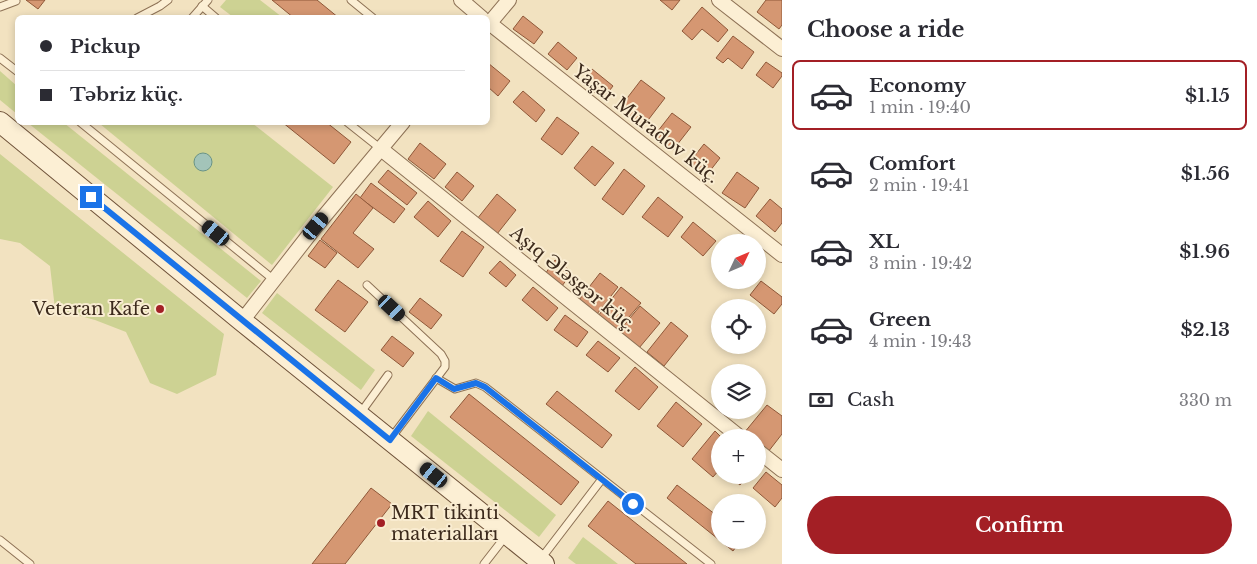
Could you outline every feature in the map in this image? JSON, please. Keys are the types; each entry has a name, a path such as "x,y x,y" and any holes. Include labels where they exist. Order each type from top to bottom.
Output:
{"main road":[{"path":"0,122 242,321 542,562"}],"street":[{"name":"Yaşar Muradov küç.","path":"460,0 478,15"},
{"path":"490,19 510,0"},
{"path":"719,0 782,49"},
{"name":"Yaşar Muradov küç.","path":"490,24 782,256"},
{"path":"242,321 316,226 401,125"},
{"name":"Aşıq Ələsgər küç.","path":"381,149 730,429"},
{"path":"766,457 782,470"}],"lane":[{"path":"0,7 16,0"},
{"path":"143,15 168,0"},
{"path":"194,15 208,0"},
{"path":"351,0 369,15"},
{"path":"202,6 212,15"},
{"path":"0,58 15,70"},
{"path":"86,125 274,280"},
{"path":"352,125 381,149"},
{"path":"367,285 442,354 446,361 445,367 390,440"},
{"path":"359,415 388,375"},
{"path":"436,378 454,389 476,383 485,387 711,564"},
{"path":"542,562 602,480"},
{"path":"484,564 507,534"},
{"path":"0,540 30,564"}],"green space":[{"path":"226,0 260,0 279,15 230,15 220,7"},
{"path":"0,71 15,84 15,112 0,100"},
{"path":"31,125 66,125 261,281 247,298"},
{"path":"101,125 255,125 333,187 272,265"},
{"path":"0,154 224,334 216,375 177,394 150,383 126,332 95,320 55,309 50,266 20,243 0,239"},
{"path":"277,293 375,370 361,390 262,313"},
{"path":"428,411 556,515 539,537 411,436"},
{"path":"583,537 618,564 576,564 568,558"}],"water":[{"path":"199,153 207,153 212,158 210,169 199,171 194,166 194,158"}],"building":[{"path":"26,0 45,0 38,9"},
{"path":"272,0 317,0 335,15 290,15"},
{"path":"660,0 680,0 672,10"},
{"path":"766,0 782,0 782,25 779,29 757,12"},
{"path":"702,7 728,30 718,42 702,29 692,40 682,31"},
{"path":"523,16 543,32 534,44 513,29"},
{"path":"733,36 754,52 742,69 728,58 723,63 716,58"},
{"path":"558,42 577,58 567,70 548,54"},
{"path":"766,62 782,73 782,76 773,88 756,75"},
{"path":"490,65 510,81 498,96 490,89"},
{"path":"592,69 613,86 603,99 581,82"},
{"path":"641,80 665,98 642,128 618,110"},
{"path":"523,91 545,110 536,122 513,102"},
{"path":"672,113 691,127 673,150 654,136"},
{"path":"557,117 579,133 562,155 541,139"},
{"path":"286,125 330,125 351,142 334,164"},
{"path":"420,143 446,164 434,179 408,159"},
{"path":"704,144 720,158 706,176 689,163"},
{"path":"592,146 614,163 595,186 574,168"},
{"path":"624,169 645,186 623,215 602,199"},
{"path":"388,170 417,193 407,205 378,182"},
{"path":"457,172 474,186 462,201 445,187"},
{"path":"737,172 759,188 745,208 722,193"},
{"path":"371,183 405,209 394,223 360,198"},
{"path":"356,194 373,208 353,233 374,249 358,268 321,239"},
{"path":"497,194 516,210 497,234 477,219"},
{"path":"658,197 683,217 668,237 642,217"},
{"path":"770,199 782,209 782,223 775,232 756,216"},
{"path":"428,201 451,221 438,237 414,217"},
{"path":"693,222 711,237 711,247 703,256 681,237"},
{"path":"462,231 484,247 463,277 440,261"},
{"path":"320,240 337,253 325,268 308,256"},
{"path":"555,260 572,272 562,286 545,274"},
{"path":"500,261 516,275 506,287 489,273"},
{"path":"600,273 618,287 597,314 579,300"},
{"path":"338,280 368,302 345,332 315,310"},
{"path":"766,285 782,297 782,304 774,314 766,308 766,299 755,299 750,295 755,289 766,289"},
{"path":"533,287 558,308 547,321 522,300"},
{"path":"621,287 641,303 617,331 598,316"},
{"path":"420,298 442,315 431,329 409,312"},
{"path":"640,306 660,323 639,348 619,331"},
{"path":"565,315 588,332 577,347 554,330"},
{"path":"671,322 688,336 664,366 647,352"},
{"path":"392,336 414,353 403,367 381,350"},
{"path":"598,341 620,358 608,372 586,355"},
{"path":"635,367 658,387 639,410 615,391"},
{"path":"557,391 612,435 602,448 546,404"},
{"path":"469,394 579,482 561,505 450,417"},
{"path":"676,402 702,424 683,447 657,426"},
{"path":"767,405 782,416 782,434 768,452 766,450 766,429 747,429 756,419 766,419"},
{"path":"711,436 711,475 692,459"},
{"path":"766,472 782,485 782,498 775,507 766,499 766,494 760,494 753,488 756,484 766,484"},
{"path":"677,485 711,511 711,533 667,498"},
{"path":"371,488 392,504 345,564 312,564"},
{"path":"608,501 687,564 636,564 588,526"}],"place":[{"name":"Veteran Kafe","path":"160,309"},
{"name":"MRT tikinti materialları","path":"381,523"}],"route":[{"path":"91,197 390,440 436,378 454,389 476,383 485,387 633,504"}]}
